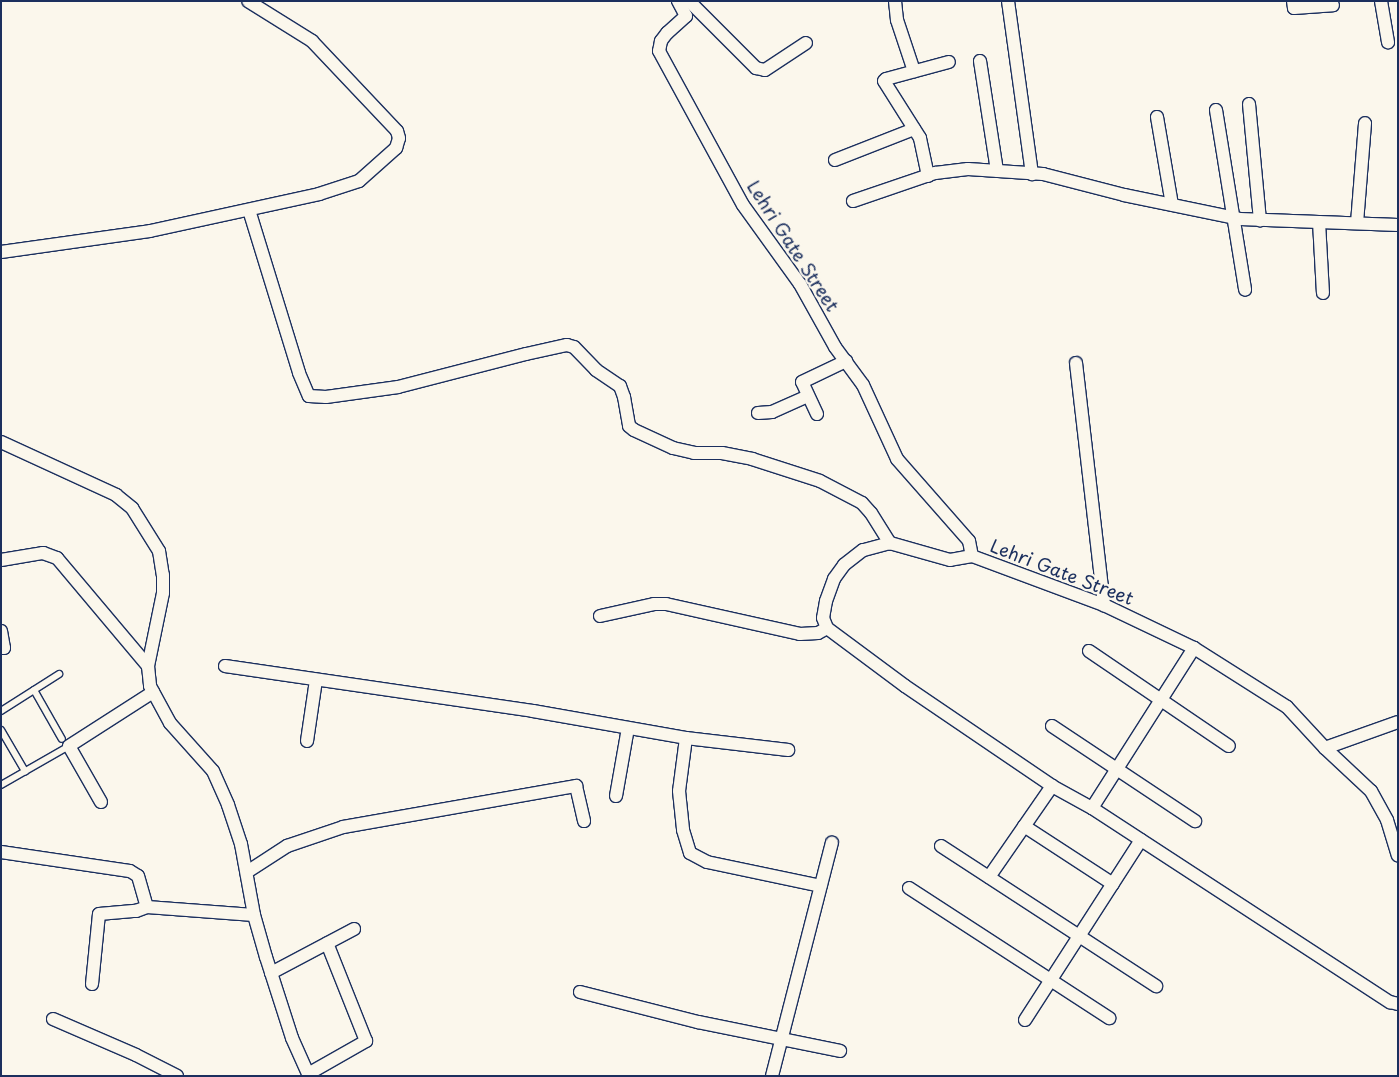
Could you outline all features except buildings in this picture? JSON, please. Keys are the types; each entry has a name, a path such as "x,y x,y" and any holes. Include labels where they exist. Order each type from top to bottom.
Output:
{"street":[{"path":"1,252 150,231 319,194 359,180 396,148 399,138 393,126 312,41 248,1"},
{"path":"895,1 898,20 914,71"},
{"path":"1008,1 1032,174"},
{"path":"1292,1 1294,8 1333,5"},
{"path":"1381,1 1388,42"},
{"path":"684,2 756,68 765,70 806,43"},
{"name":"Lehri Gate Street","path":"684,2 686,16 667,34 661,42 659,51 743,205 800,284 835,347 863,385 897,459 969,541 972,556 1104,605 1194,648 1287,707 1326,748 1372,791 1387,820 1398,855"},
{"path":"980,60 998,171"},
{"path":"928,176 920,138 884,82 886,79 949,62"},
{"path":"1249,104 1260,220"},
{"path":"1216,110 1245,290"},
{"path":"1157,117 1172,205"},
{"path":"1357,223 1365,123"},
{"path":"835,160 914,129"},
{"path":"853,201 935,173 968,170 998,171 1032,174 1234,218 1398,225"},
{"path":"249,210 299,373 309,396 326,397 398,387 559,347 574,346 596,370 620,386 629,426 634,430 673,448 694,453 722,453 752,459 820,481 862,503 871,513 890,543"},
{"path":"1319,222 1324,293"},
{"path":"817,414 802,382 846,361"},
{"path":"1076,363 1104,605"},
{"path":"758,413 772,412 808,396"},
{"path":"1,442 116,495 132,508 159,551 163,575 163,593 148,666 150,686 170,723 213,771 228,805 241,844 254,915 271,973 292,1038 308,1075 366,1042 327,943"},
{"path":"972,556 950,560 890,543 864,550 844,565 834,578 826,601 823,618 827,628 905,686 1052,786 1092,808 1390,1002 1398,1004"},
{"path":"1,560 43,553 57,558 148,666"},
{"path":"600,616 654,604 666,604 800,634 818,633 827,628"},
{"path":"1,631 4,648 1,648"},
{"path":"1092,808 1194,648"},
{"path":"1089,651 1160,701 1230,746"},
{"path":"225,666 686,738 788,750"},
{"path":"307,740 316,680"},
{"path":"101,802 66,743 154,692"},
{"path":"1326,748 1398,722"},
{"path":"1052,726 1195,821"},
{"path":"616,796 628,728"},
{"path":"686,738 679,791 683,830 690,853 707,862 820,886"},
{"path":"247,872 287,846 343,827 576,786 584,820"},
{"path":"989,877 1052,786"},
{"path":"1024,826 1112,884"},
{"path":"1025,1020 1141,840"},
{"path":"772,1076 832,843"},
{"path":"941,846 1156,986"},
{"path":"1,852 130,871 138,876 147,907"},
{"path":"909,888 1109,1018"},
{"path":"92,984 99,914 136,911 147,907 254,915"},
{"path":"271,973 354,929"},
{"path":"580,992 698,1022 840,1051"},
{"path":"53,1019 136,1055 177,1076"}],"lane":[{"path":"1,711 59,674"},
{"path":"1,785 66,743 34,690"},
{"path":"1,730 25,771"}]}
